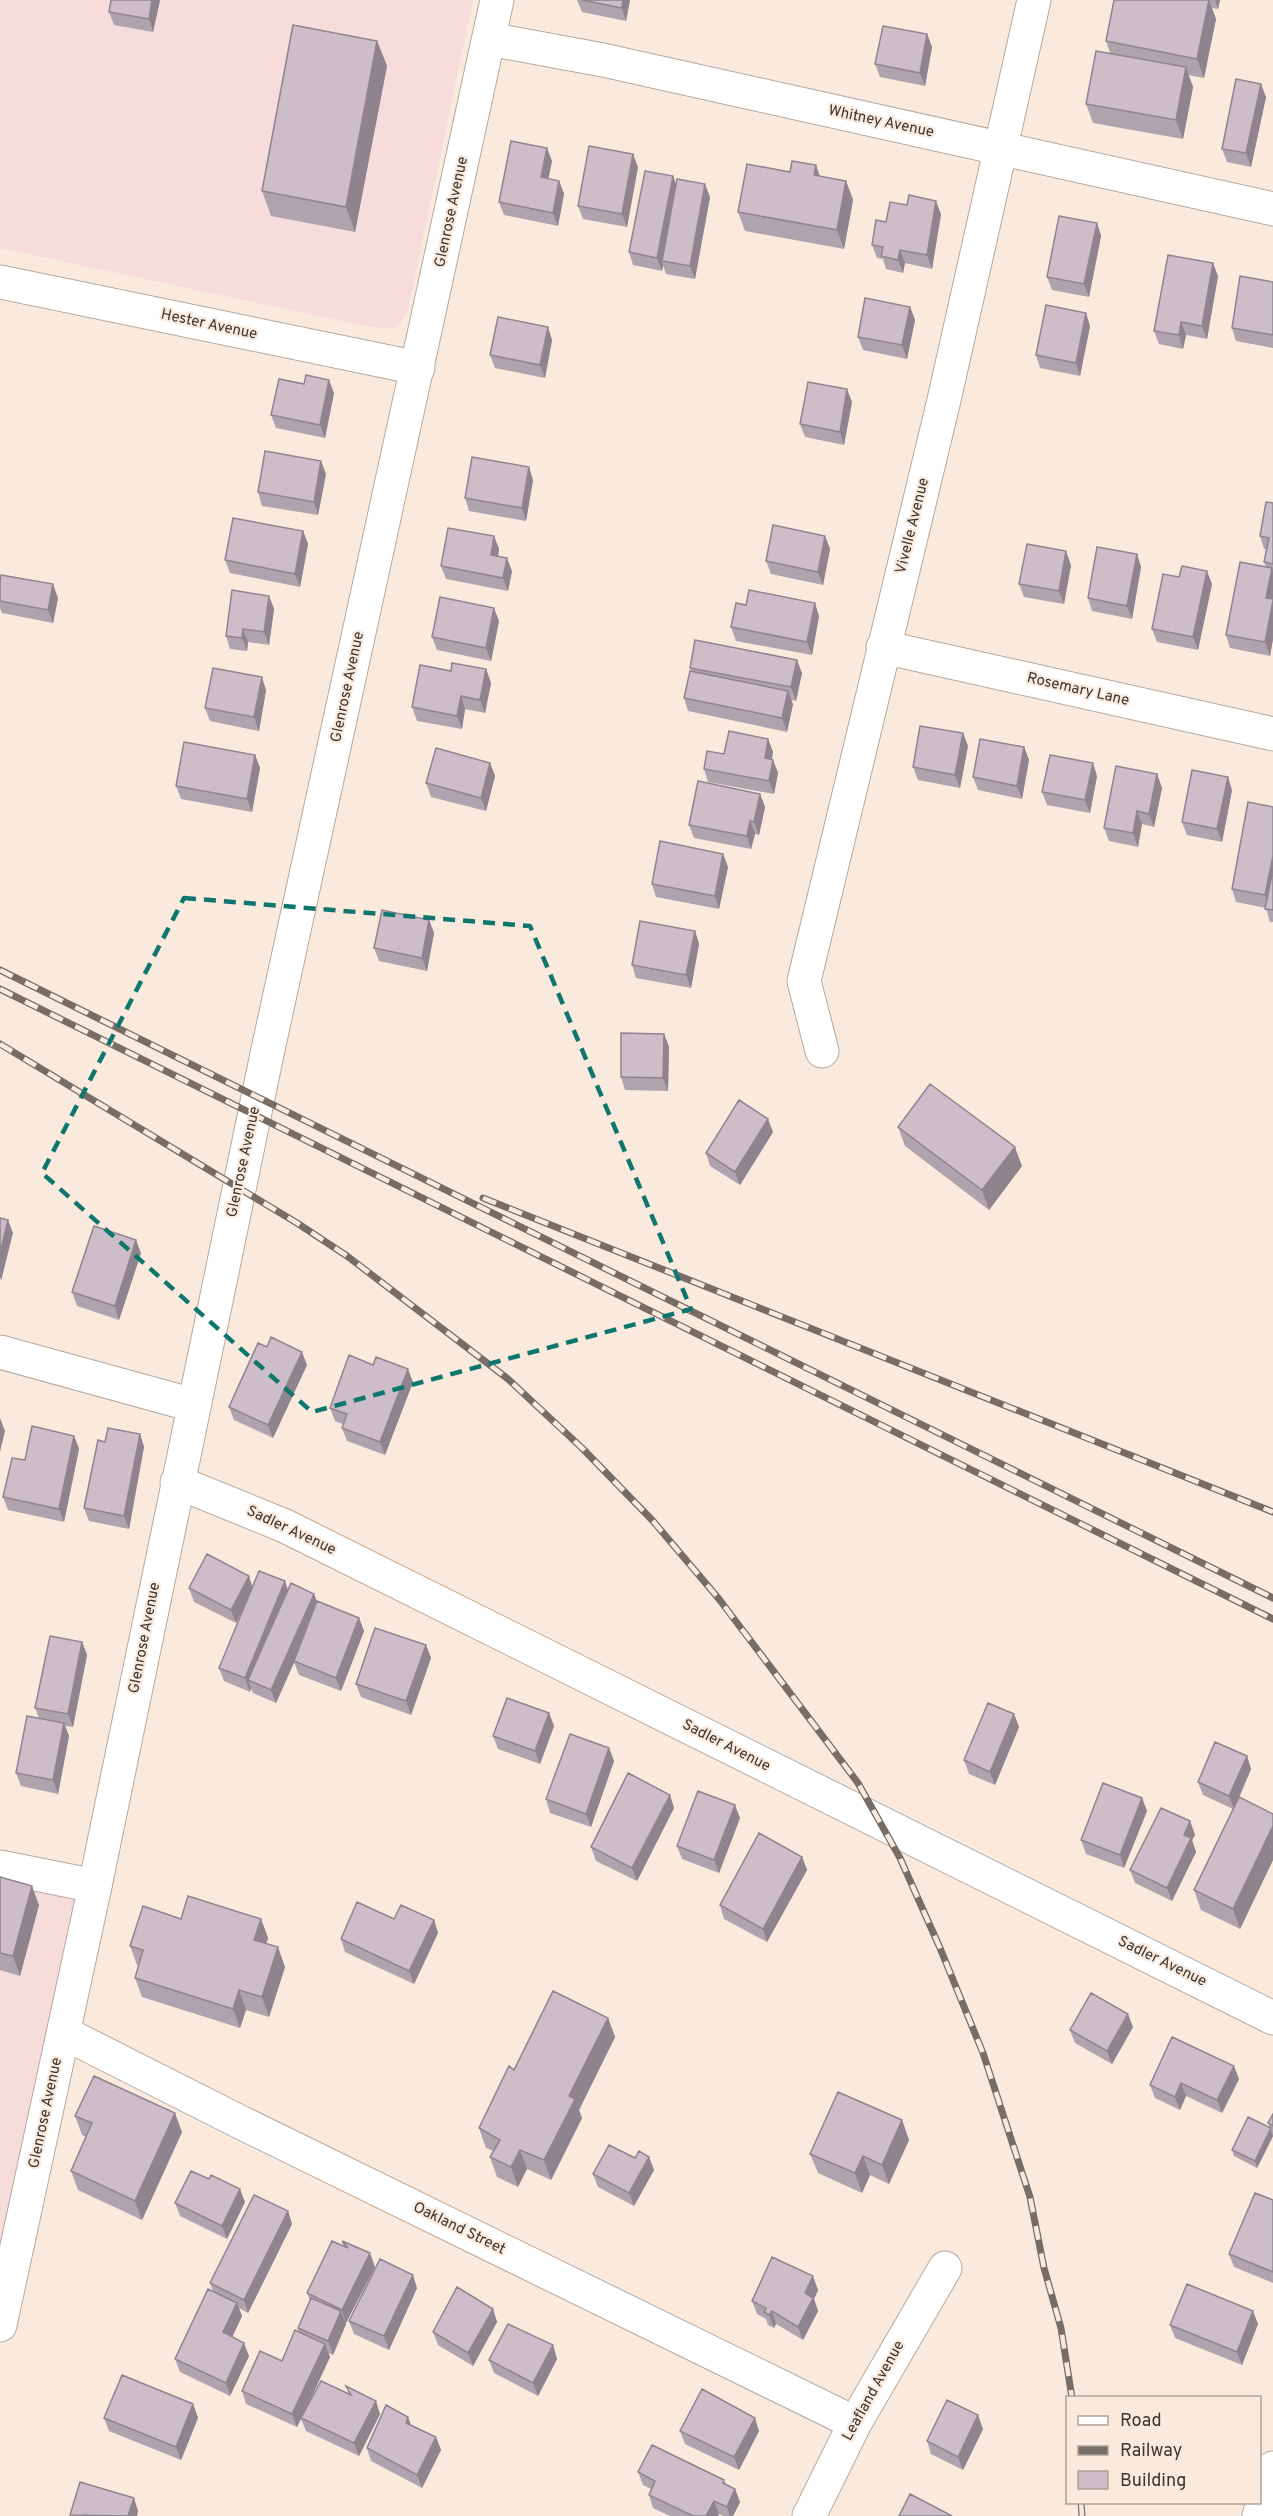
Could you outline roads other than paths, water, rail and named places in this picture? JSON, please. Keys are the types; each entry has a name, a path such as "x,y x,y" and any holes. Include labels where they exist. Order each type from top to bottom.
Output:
{"street":[{"name":"Glenrose Avenue","path":"0,2325 95,1886 267,1054 497,0"},
{"name":"Vivelle Avenue","path":"822,1051 804,981 944,400 1034,0"},
{"name":"Whitney Avenue","path":"489,39 603,60 1273,209"},
{"name":"Hester Avenue","path":"0,282 418,368"},
{"name":"Rosemary Lane","path":"883,646 1273,734"},
{"path":"0,1352 193,1405"},
{"name":"Sadler Avenue","path":"177,1482 285,1526 1273,2018"},
{"path":"0,1867 95,1886"},
{"name":"Oakland Street","path":"64,2033 240,2122 855,2423"},
{"name":"Leafland Avenue","path":"809,2516 855,2423 945,2268"},
{"path":"1259,2516 1273,2468"}],"railway":[{"path":"0,970 1273,1598"},
{"path":"0,989 1273,1619"},
{"path":"0,1044 297,1223 347,1256 508,1379 582,1448 653,1521 719,1599 858,1783 900,1858 940,1948 983,2053 1030,2197 1044,2268 1061,2328 1072,2396"},
{"path":"483,1198 1273,1512"},
{"path":"1081,2504 1082,2516"}]}
